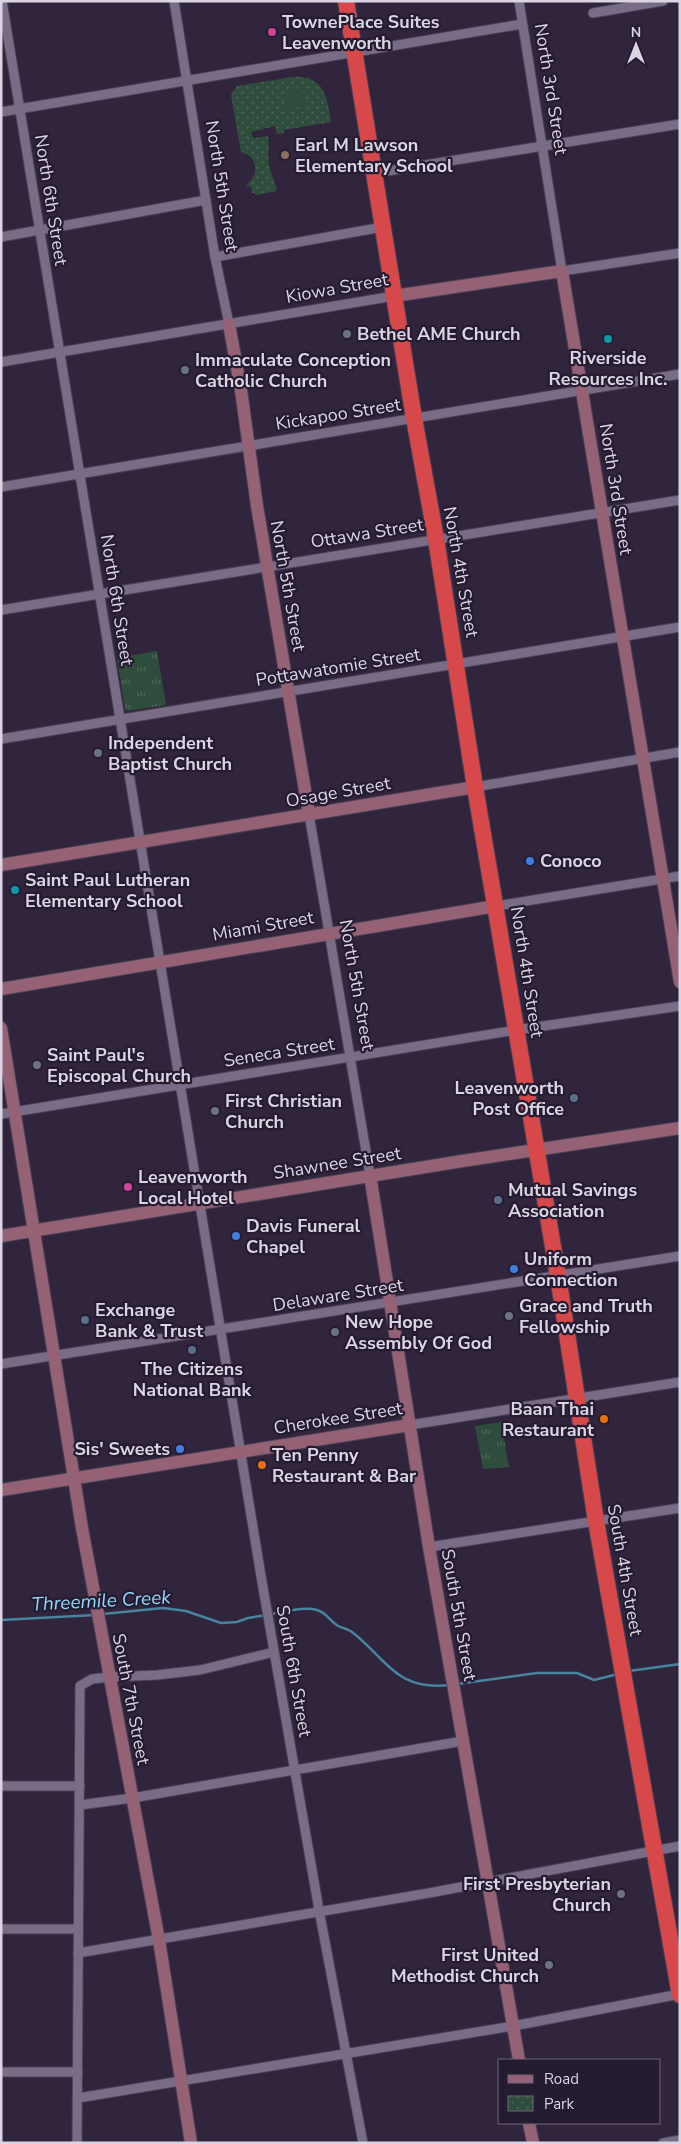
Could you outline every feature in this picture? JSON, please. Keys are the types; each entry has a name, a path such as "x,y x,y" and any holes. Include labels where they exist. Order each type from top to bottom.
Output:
{"highway":[{"name":"North 4th Street","path":"346,1 536,1150"},
{"name":"South 4th Street","path":"536,1150 620,1661 655,1850 673,1924 680,1994"}],"street":[{"name":"North 6th Street","path":"2,1 201,1204"},
{"name":"North 5th Street","path":"174,1 215,257 249,445 267,566 370,1176"},
{"name":"North 3rd Street","path":"519,1 680,982"},
{"path":"593,12 663,1"},
{"path":"1,112 522,24"},
{"path":"375,173 542,148 680,124"},
{"path":"1,238 206,200"},
{"path":"215,257 383,227"},
{"name":"Kiowa Street","path":"1,362 394,296 680,254"},
{"name":"Kickapoo Street","path":"1,487 680,374"},
{"name":"Ottawa Street","path":"1,610 680,500"},
{"name":"Pottawatomie Street","path":"1,738 680,627"},
{"name":"Osage Street","path":"1,865 140,844 680,752"},
{"name":"Miami Street","path":"1,989 680,876"},
{"name":"Seneca Street","path":"1,1114 516,1030 680,1006"},
{"name":"South 7th Street","path":"1,1028 91,1578 158,1940 191,2143"},
{"name":"Shawnee Street","path":"1,1236 680,1128"},
{"name":"South 5th Street","path":"370,1176 429,1547 486,1882 519,2059"},
{"name":"South 6th Street","path":"201,1204 294,1769 363,2143"},
{"name":"Delaware Street","path":"1,1364 391,1304 680,1256"},
{"name":"Cherokee Street","path":"1,1490 576,1397 680,1382"},
{"path":"429,1547 680,1508"},
{"path":"78,2143 80,1686 92,1679 109,1676 157,1675 200,1670 274,1652"},
{"path":"80,1805 132,1798 463,1741"},
{"path":"1,1786 80,1786"},
{"path":"78,1953 680,1846"},
{"path":"1,1929 78,1929"},
{"path":"78,2098 513,2026 680,1994"},
{"path":"1,2072 78,2072"},
{"path":"529,2124 533,2143"},
{"path":"663,2143 680,2140"}],"green space":[{"path":"303,77 318,84 328,104 331,122 284,130 284,133 277,134 275,126 251,132 254,138 268,136 270,171 277,191 255,195 255,193 252,193 251,186 246,187 255,173 255,165 248,155 241,152 231,95 237,86"},
{"path":"302,87 305,106 286,109 283,90"},
{"path":"157,651 166,705 127,711 125,709 117,658"},
{"path":"501,1422 509,1467 483,1469 475,1426"}],"waterway":[{"name":"Threemile Creek","path":"103,1614 163,1608 186,1611 221,1623 237,1622 266,1615"},
{"name":"Threemile Creek","path":"271,1614 306,1609 320,1611 338,1626 352,1632 404,1678 431,1686 449,1685"},
{"name":"Threemile Creek","path":"1,1620 95,1615"},
{"name":"Threemile Creek","path":"629,1671 680,1664"},
{"name":"Threemile Creek","path":"457,1684 537,1673 577,1673 594,1680 618,1674"}],"place":[{"name":"TownePlace Suites Leavenworth","path":"272,32"},
{"name":"Earl M Lawson Elementary School","path":"285,155"},
{"name":"Bethel AME Church","path":"347,334"},
{"name":"Riverside Resources Inc.","path":"608,339"},
{"name":"Immaculate Conception Catholic Church","path":"185,370"},
{"name":"Independent Baptist Church","path":"98,753"},
{"name":"Conoco","path":"530,861"},
{"name":"Saint Paul Lutheran Elementary School","path":"15,890"},
{"name":"Saint Paul's Episcopal Church","path":"37,1065"},
{"name":"Leavenworth Post Office","path":"574,1098"},
{"name":"First Christian Church","path":"215,1111"},
{"name":"Leavenworth Local Hotel","path":"128,1187"},
{"name":"Mutual Savings Association","path":"498,1200"},
{"name":"Davis Funeral Chapel","path":"236,1236"},
{"name":"Uniform Connection","path":"514,1269"},
{"name":"Grace and Truth Fellowship","path":"509,1316"},
{"name":"Exchange Bank & Trust","path":"85,1320"},
{"name":"New Hope Assembly Of God","path":"335,1332"},
{"name":"The Citizens National Bank","path":"192,1350"},
{"name":"Baan Thai Restaurant","path":"604,1419"},
{"name":"Sis' Sweets","path":"180,1449"},
{"name":"Ten Penny Restaurant & Bar","path":"262,1465"},
{"name":"First Presbyterian Church","path":"621,1894"},
{"name":"First United Methodist Church","path":"549,1965"}]}
